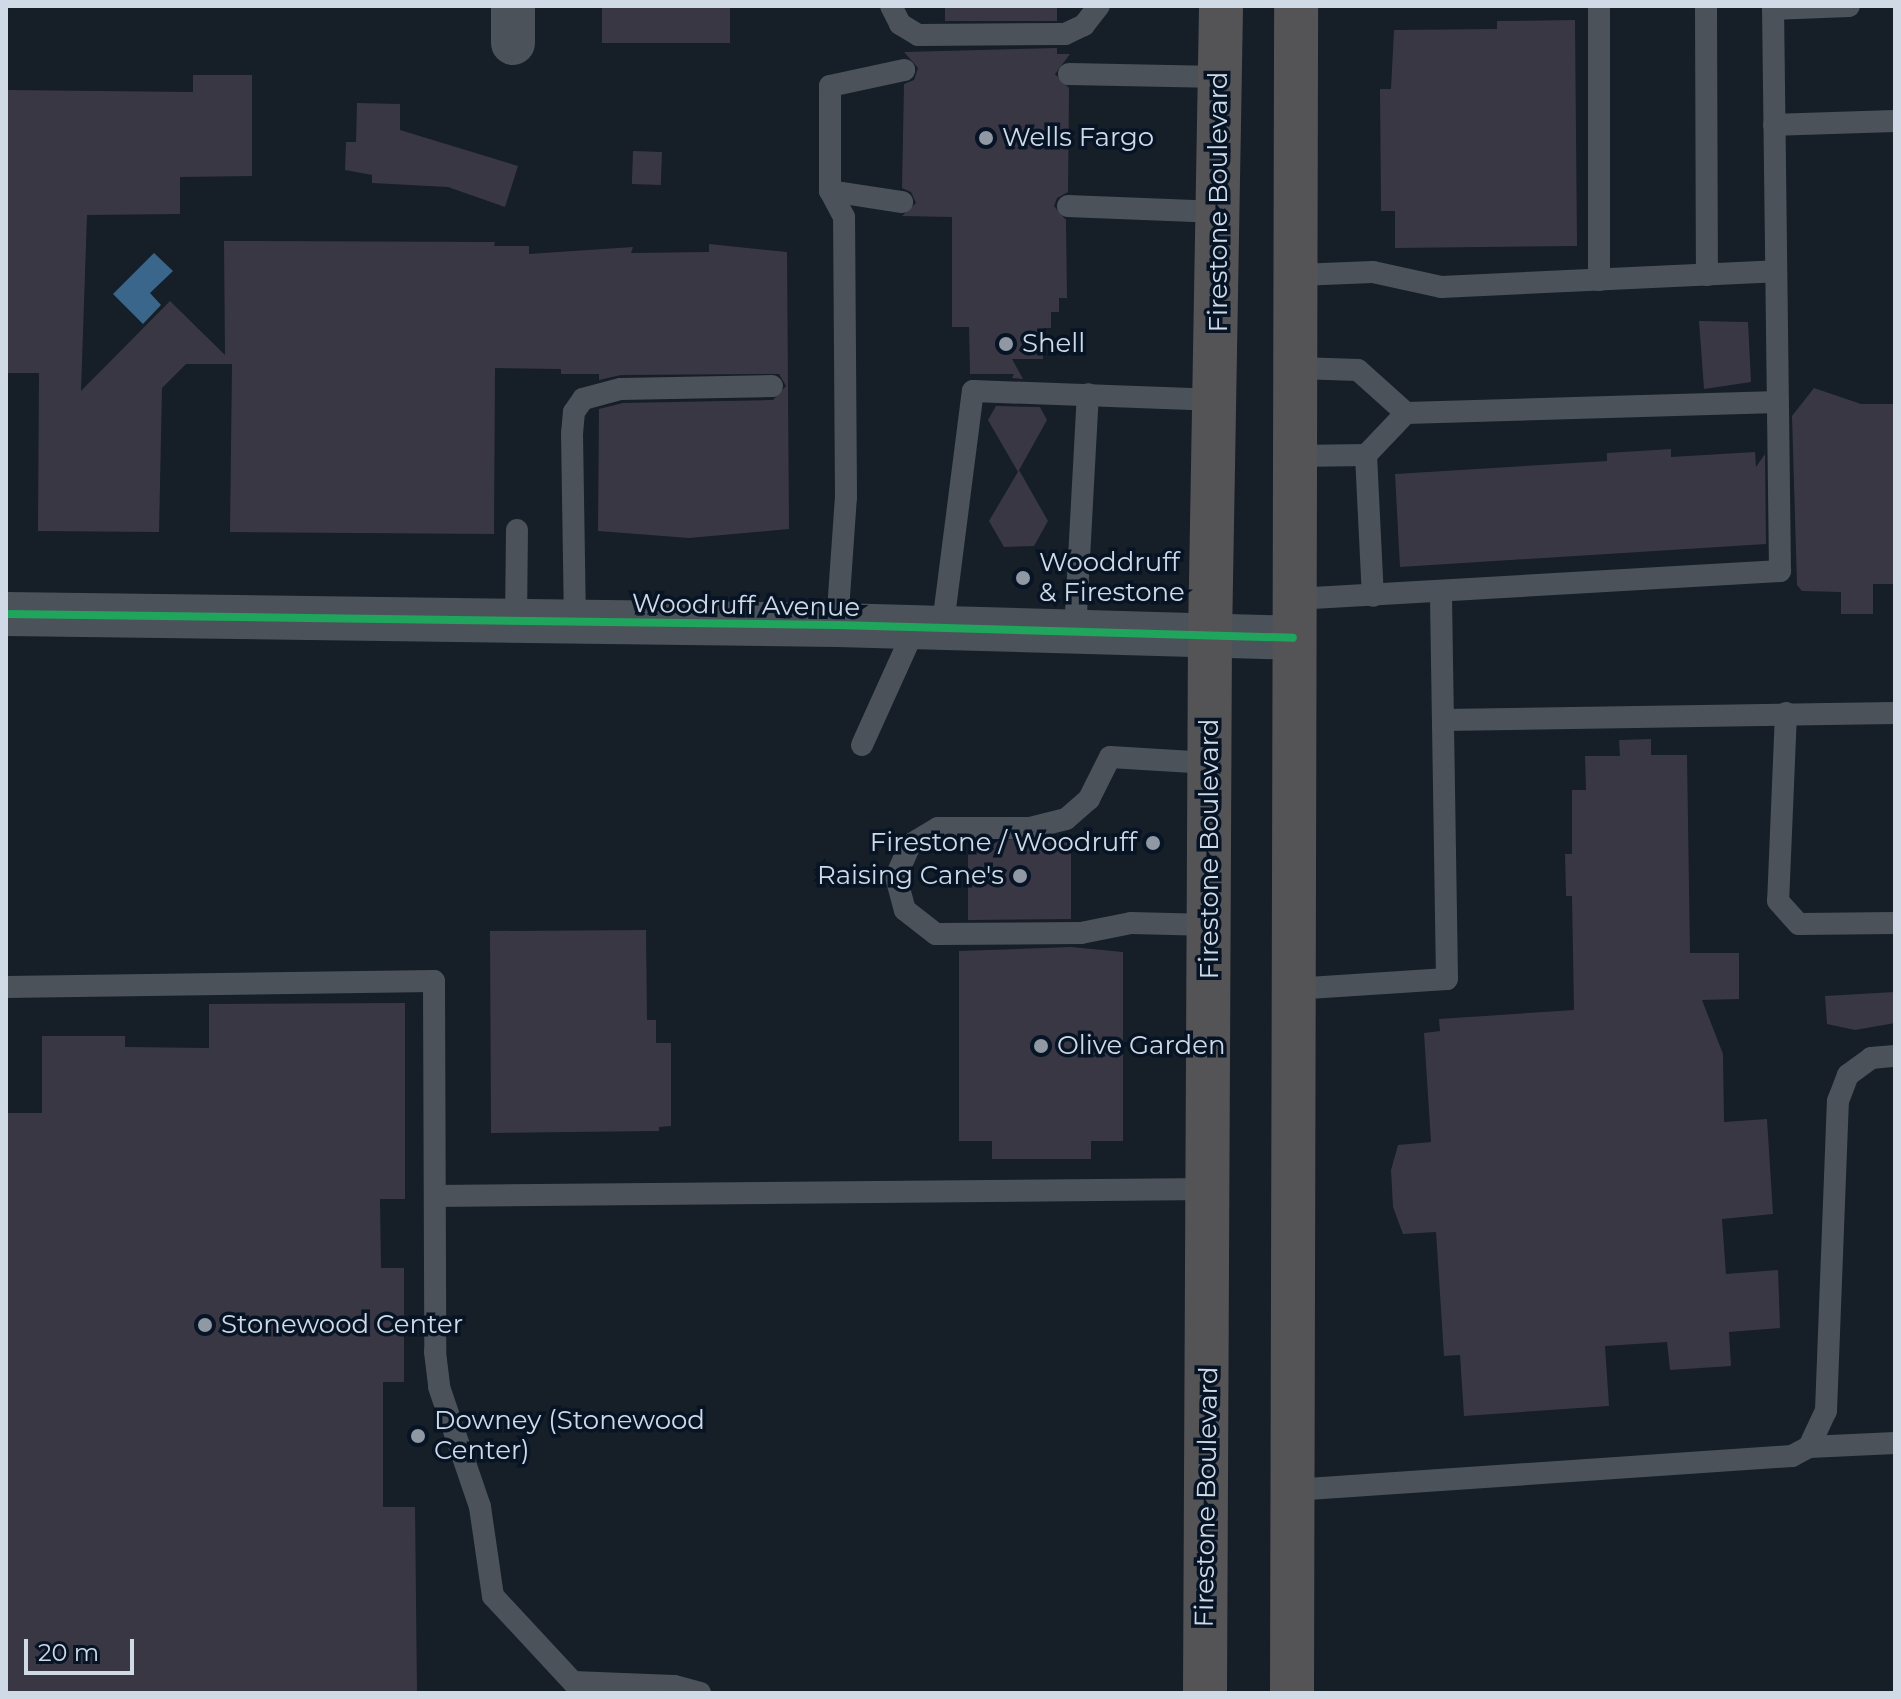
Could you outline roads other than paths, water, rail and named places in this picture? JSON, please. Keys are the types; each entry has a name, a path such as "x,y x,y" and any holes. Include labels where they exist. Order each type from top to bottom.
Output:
{"main road":[{"name":"Firestone Boulevard","path":"1205,1693 1210,1189 1210,638 1218,400 1221,6"},
{"path":"1292,1693 1294,619 1298,368 1296,6"}],"street":[{"name":"Woodruff Avenue","path":"6,614 575,624 837,625 928,631 1075,632 1210,638 1294,619"}],"lane":[{"path":"891,6 900,24 918,35 1065,34 1084,25 1099,6"},
{"path":"1599,6 1599,280"},
{"path":"1706,6 1707,275"},
{"path":"1294,619 1373,596 1780,571 1773,7 1849,6"},
{"path":"837,625 846,497 844,217 830,191 830,86 904,70"},
{"path":"1069,74 1220,77"},
{"path":"1774,125 1895,121"},
{"path":"830,191 902,202"},
{"path":"1068,206 1219,212"},
{"path":"1298,275 1373,272 1441,287 1776,271"},
{"path":"1298,368 1358,370 1406,413 1778,402"},
{"path":"575,624 572,434 574,412 583,399 621,389 772,386"},
{"path":"862,745 928,631 971,394 977,389 1218,400"},
{"path":"1075,632 1088,394"},
{"path":"1297,456 1366,455 1406,413"},
{"path":"1366,455 1373,596"},
{"path":"516,623 517,530"},
{"path":"1293,989 1447,979 1441,592"},
{"path":"1786,713 1778,901 1799,924 1895,923"},
{"path":"1444,720 1895,713"},
{"path":"1209,763 1110,757 1089,799 1066,819 1031,828 938,828 910,845 896,877 905,910 936,934 1081,933 1131,923 1211,925"},
{"path":"6,987 434,981 439,1387 480,1507 493,1596 573,1682 674,1686 700,1693"},
{"path":"1809,1447 1826,1411 1838,1101 1848,1075 1871,1058 1895,1056"},
{"path":"435,1196 1210,1189"},
{"path":"1293,1490 1792,1456 1809,1447 1895,1443"}],"water":[{"path":"154,253 173,271 150,293 161,305 143,324 113,294"}],"place":[{"name":"Wells Fargo","path":"986,138"},
{"name":"Shell","path":"1006,344"},
{"name":"Wooddruff & Firestone","path":"1023,578"},
{"name":"Firestone / Woodruff","path":"1153,843"},
{"name":"Raising Cane's","path":"1020,876"},
{"name":"Olive Garden","path":"1041,1046"},
{"name":"Stonewood Center","path":"205,1325"},
{"name":"Downey (Stonewood Center)","path":"418,1436"}]}
